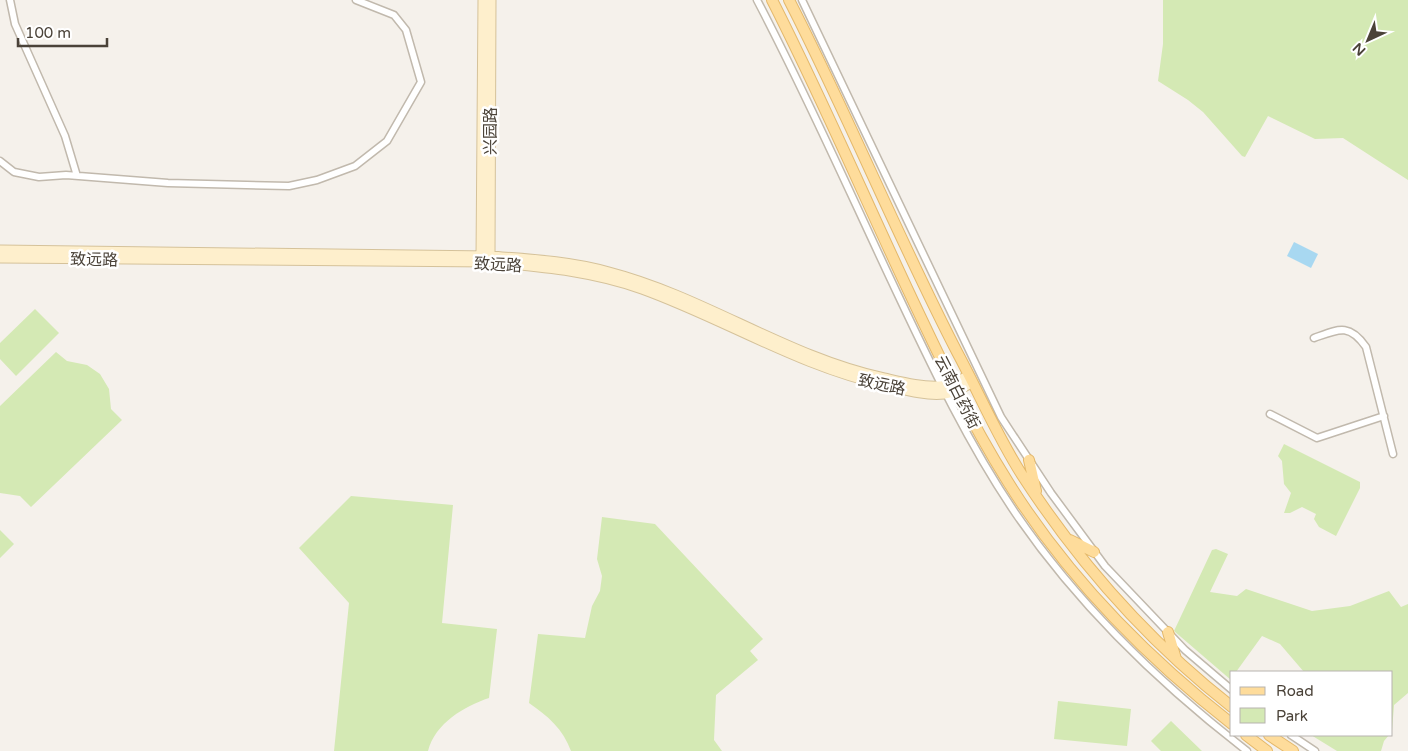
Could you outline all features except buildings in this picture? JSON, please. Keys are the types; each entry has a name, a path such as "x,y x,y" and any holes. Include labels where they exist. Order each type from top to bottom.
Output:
{"main road":[{"name":"兴园路","path":"483,0 485,259"},
{"name":"兴园路","path":"485,259 490,0"},
{"name":"云南白药街","path":"772,0 933,343 973,422 1024,506 1079,577 1127,631 1167,671 1230,722"},
{"name":"云南白药街","path":"789,0 948,335 988,415 1038,499 1067,539 1112,594 1177,660 1230,704"},
{"name":"致远路","path":"0,250 485,259 554,268 608,278 675,302 831,372 895,388 943,390 955,387 970,379"},
{"name":"致远路","path":"0,258 485,259"},
{"path":"933,343 943,343 948,335"},
{"path":"973,422 979,414 988,415"},
{"path":"1029,460 1038,499"},
{"path":"1067,539 1094,552"},
{"path":"1168,632 1177,660"},
{"path":"1247,736 1267,751"},
{"path":"1270,736 1293,751"},
{"path":"1255,742 1262,751"}],"street":[{"path":"10,0 15,24 65,136 77,176"},
{"path":"0,161 14,172 39,177 77,176 168,183 289,186 317,180 355,166 387,141 421,82 406,30 394,15 356,0"},
{"path":"757,0 943,390 1015,512 1064,578 1125,646 1159,679 1247,751"},
{"path":"802,0 1001,417 1094,552 1121,584 1168,632 1230,688"},
{"path":"1314,338 1330,332 1349,330 1357,335 1366,347 1393,454"},
{"path":"1270,414 1317,438 1384,416"},
{"path":"1292,736 1315,751"}],"green space":[{"path":"1163,0 1408,0 1408,180 1343,138 1315,139 1268,116 1245,157 1242,156 1203,112 1158,81 1163,44"},
{"path":"35,309 59,333 16,376 0,359 0,343"},
{"path":"56,352 67,361 87,365 100,374 109,389 111,409 122,420 31,507 20,496 0,493 0,406"},
{"path":"1284,444 1360,482 1360,488 1336,536 1319,527 1314,519 1316,514 1302,507 1290,513 1284,513 1291,493 1284,484 1282,461 1278,456"},
{"path":"351,496 453,505 442,623 497,629 489,698 470,706 452,717 437,732 428,751 334,751 349,603 299,548"},
{"path":"602,517 655,524 763,639 750,651 758,660 716,695 714,740 722,751 571,751 564,736 554,724 529,703 538,634 585,638 592,606 600,591 602,576 597,559"},
{"path":"0,530 14,544 0,558"},
{"path":"1216,549 1228,554 1210,592 1237,596 1246,589 1312,611 1350,606 1389,591 1401,607 1408,604 1408,693 1394,705 1393,718 1393,671 1303,671 1280,644 1262,636 1237,671 1230,671 1230,679 1174,631 1212,550"},
{"path":"1058,701 1131,709 1127,746 1054,739"},
{"path":"1171,721 1202,751 1161,751 1151,741"},
{"path":"1313,736 1388,736 1384,741 1381,751 1337,751"}],"water":[{"path":"1294,242 1318,254 1311,268 1287,256"}]}
